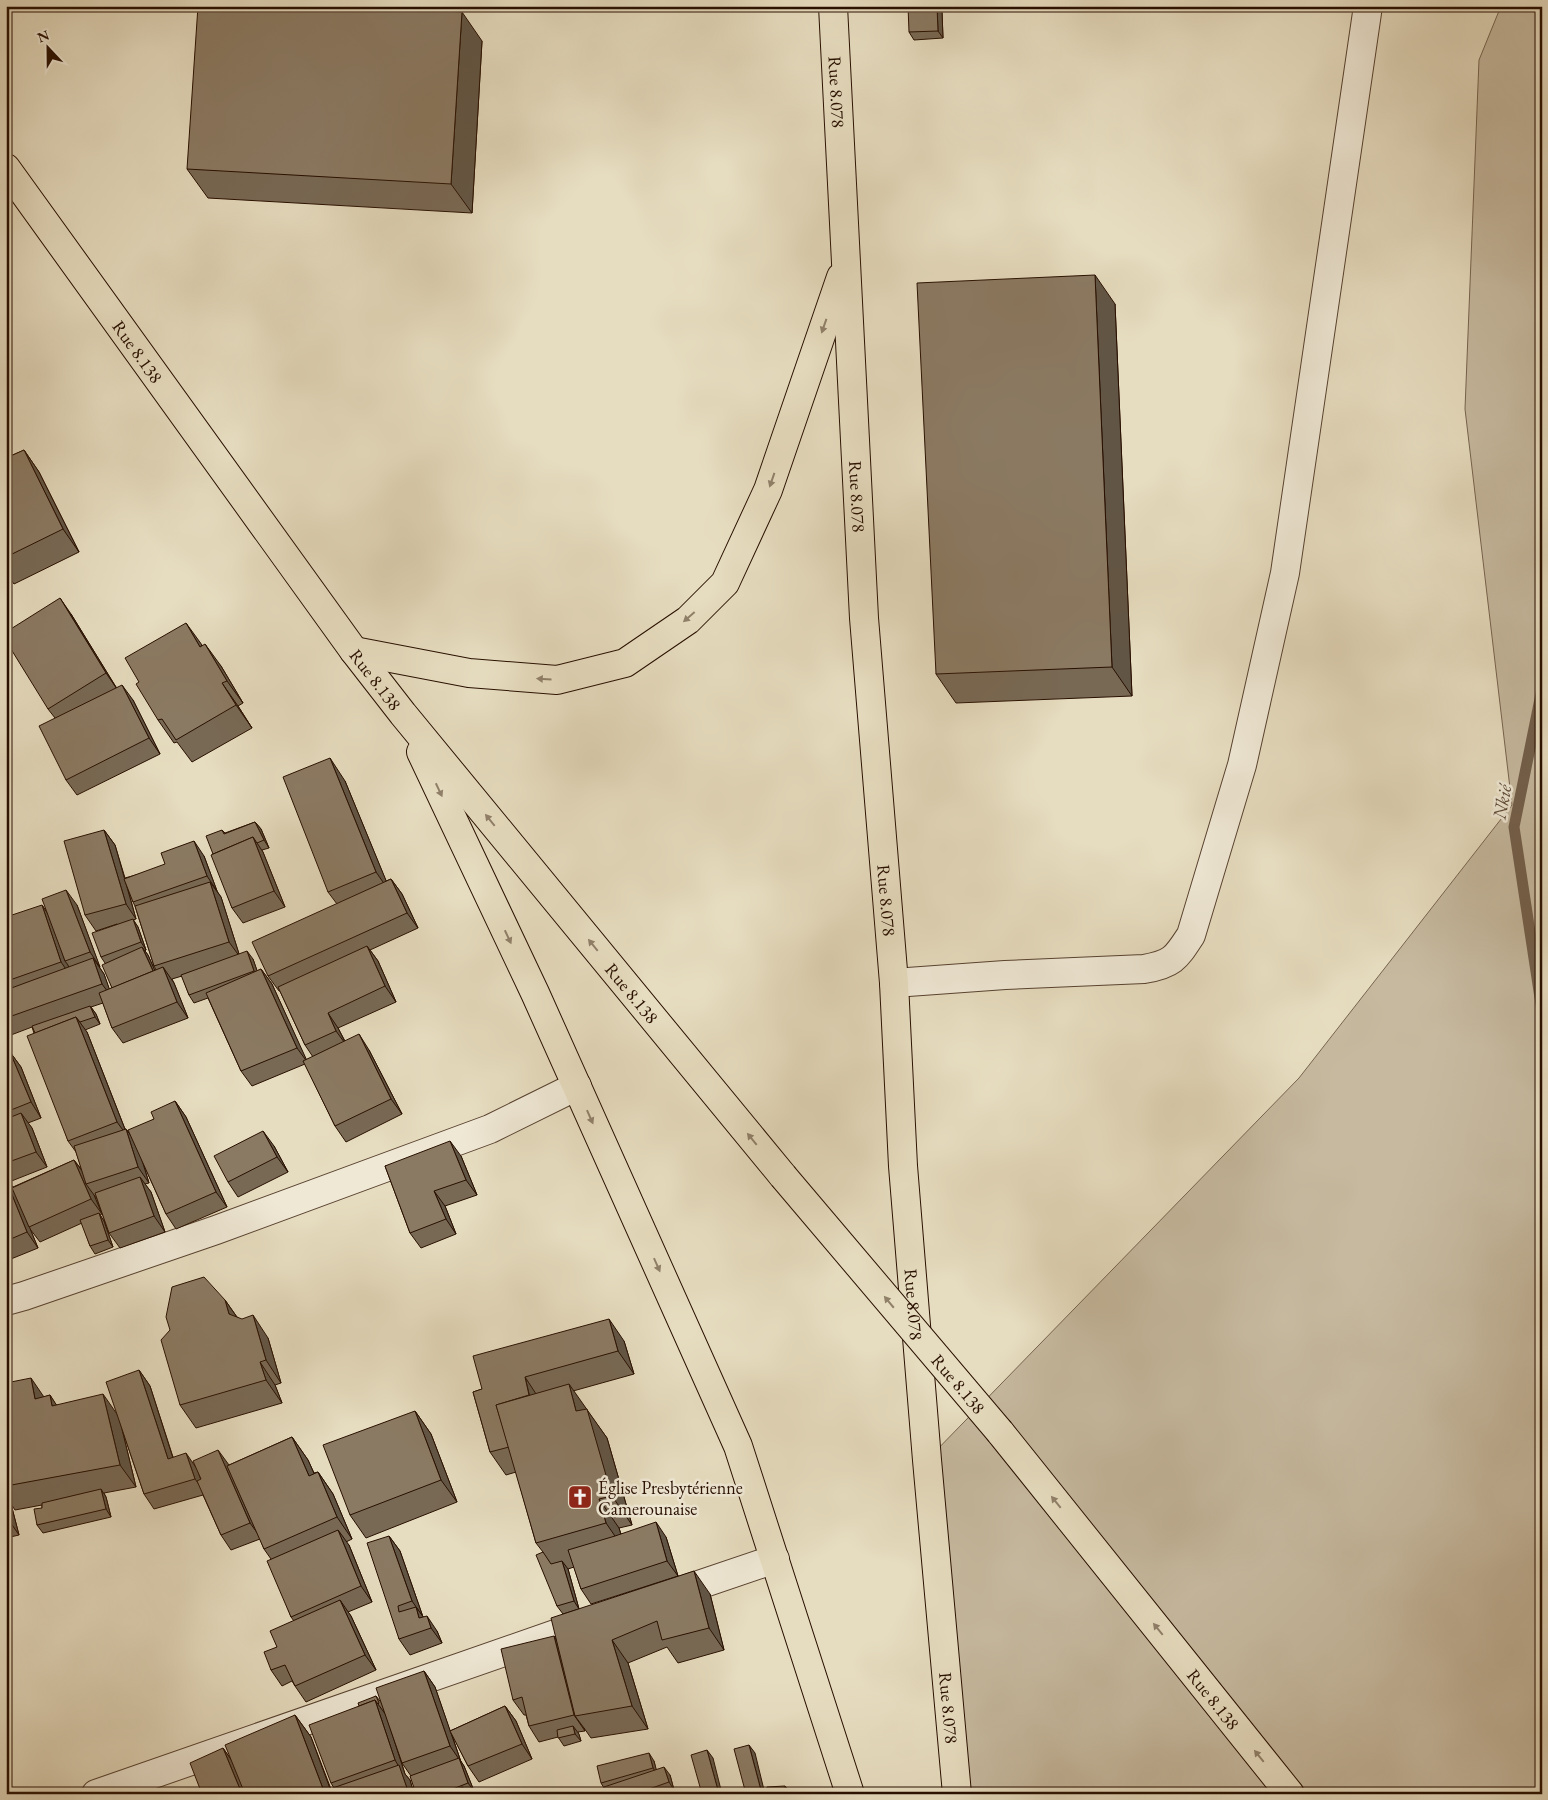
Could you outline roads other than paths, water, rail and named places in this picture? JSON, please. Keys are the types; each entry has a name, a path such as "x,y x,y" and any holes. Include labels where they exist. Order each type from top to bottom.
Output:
{"main road":[{"name":"Rue 8.078","path":"833,6 864,618 894,983 905,1185 926,1450 957,1794"},
{"name":"Rue 8.138","path":"6,168 354,651 403,714 783,1176 1000,1432 1290,1794"},
{"path":"354,651 469,673 557,680 625,663 688,620 725,583 768,490 845,264"},
{"path":"403,714 577,1086 738,1446 850,1794"}],"street":[{"path":"894,983 1005,975 1144,969 1161,966 1176,957 1191,935 1242,765 1285,573 1368,6"},
{"path":"6,1301 216,1230 490,1129 577,1086"},
{"path":"644,1604 775,1559"},
{"path":"96,1794 616,1613"}],"waterway":[{"name":"Nkié","path":"1542,689 1514,827 1542,1011"}],"place":[{"name":"Église Presbytérienne Camerounaise","path":"580,1497"}]}
